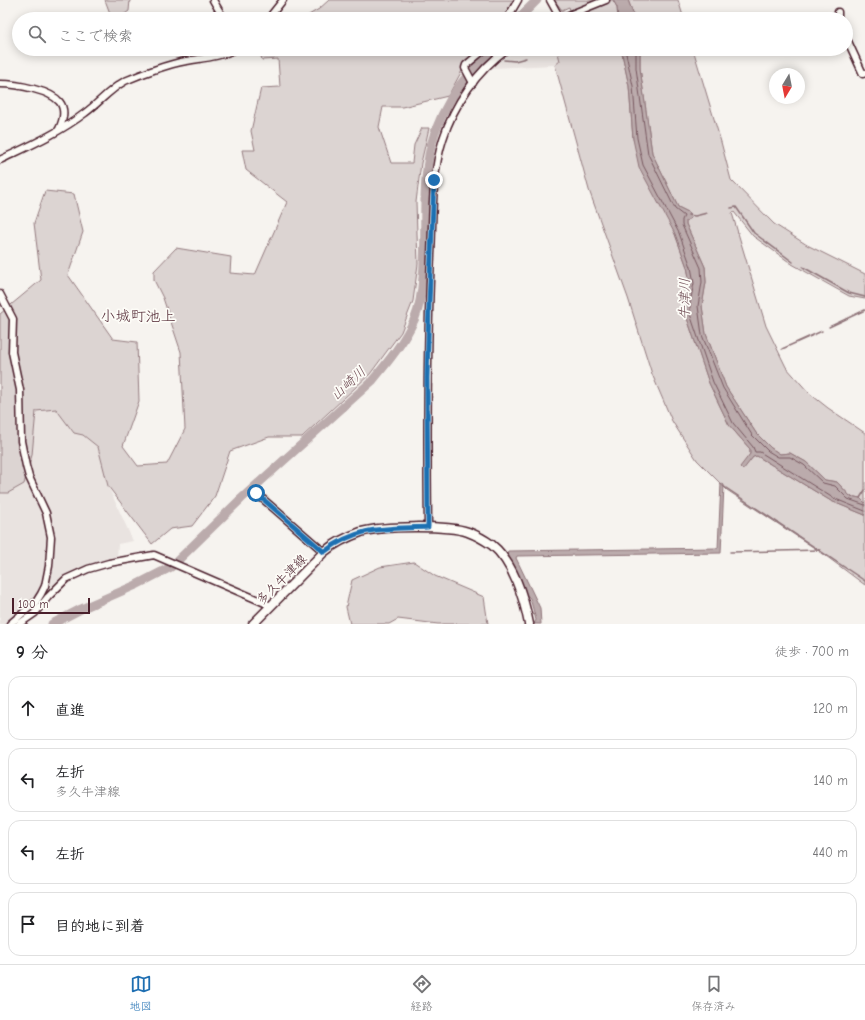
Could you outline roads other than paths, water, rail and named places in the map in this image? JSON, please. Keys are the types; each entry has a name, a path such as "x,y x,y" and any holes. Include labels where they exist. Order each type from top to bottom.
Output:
{"main road":[{"name":"多久牛津線","path":"253,624 324,552 349,536 378,529 428,527 448,528 467,532 482,538 498,551 513,574 530,624"}],"street":[{"path":"213,0 220,12"},
{"path":"274,12 283,0"},
{"path":"511,12 518,0"},
{"path":"550,0 556,12"},
{"path":"577,12 606,0"},
{"path":"853,52 863,74 865,73"},
{"path":"0,160 42,141 87,112 113,89 126,81 177,63 217,56"},
{"path":"471,81 465,68 466,65 477,56"},
{"path":"428,527 427,378 434,180 440,151 450,119 471,81 499,56"},
{"path":"0,84 20,86 49,94 59,100 63,109 64,120 59,129"},
{"path":"0,294 13,319 12,352 20,390 21,441 26,466 29,477 46,513 51,537 49,566 45,586 41,594 32,605 10,624"},
{"path":"256,493 324,552"},
{"path":"19,624 40,607 66,579 78,573 109,563 150,555 158,556 171,561 270,606"}],"water":[{"path":"613,0 628,0 632,12 617,12 617,7"},
{"path":"623,56 640,56 640,68 652,153 678,207 688,212 691,218 686,221 686,224 705,267 706,282 702,306 706,334 726,387 756,433 771,448 780,454 790,453 806,462 825,480 837,482 850,496 860,498 865,503 865,515 831,501 757,456 753,457 743,470 740,467 750,454 750,449 729,425 709,383 686,315 686,303 690,282 687,267 675,234 639,167 633,139 629,86"},
{"path":"721,483 724,485 721,553 517,556 516,558 540,608 541,624 534,624 536,620 530,598 526,595 517,572 507,553 508,551 718,548"}],"waterway":[{"name":"山崎川","path":"525,12 537,0"},
{"name":"山崎川","path":"52,624 171,567 242,498 372,381 390,359 411,327 417,313 419,303 424,259 425,186 430,150 435,132 446,107 461,84 475,67 487,56"},
{"path":"504,60 515,61 526,58"},
{"path":"731,208 736,207 754,233 793,262"},
{"path":"688,215 695,216 707,213"},
{"path":"803,267 849,293 865,297"},
{"path":"829,327 865,310"},
{"path":"782,349 822,331"},
{"path":"723,486 865,581"},
{"path":"860,498 865,490"},
{"path":"730,552 820,550"}],"district":[{"name":"小城町池上","path":"138,316"}],"water label":[{"name":"牛津川","path":"684,299"}]}
